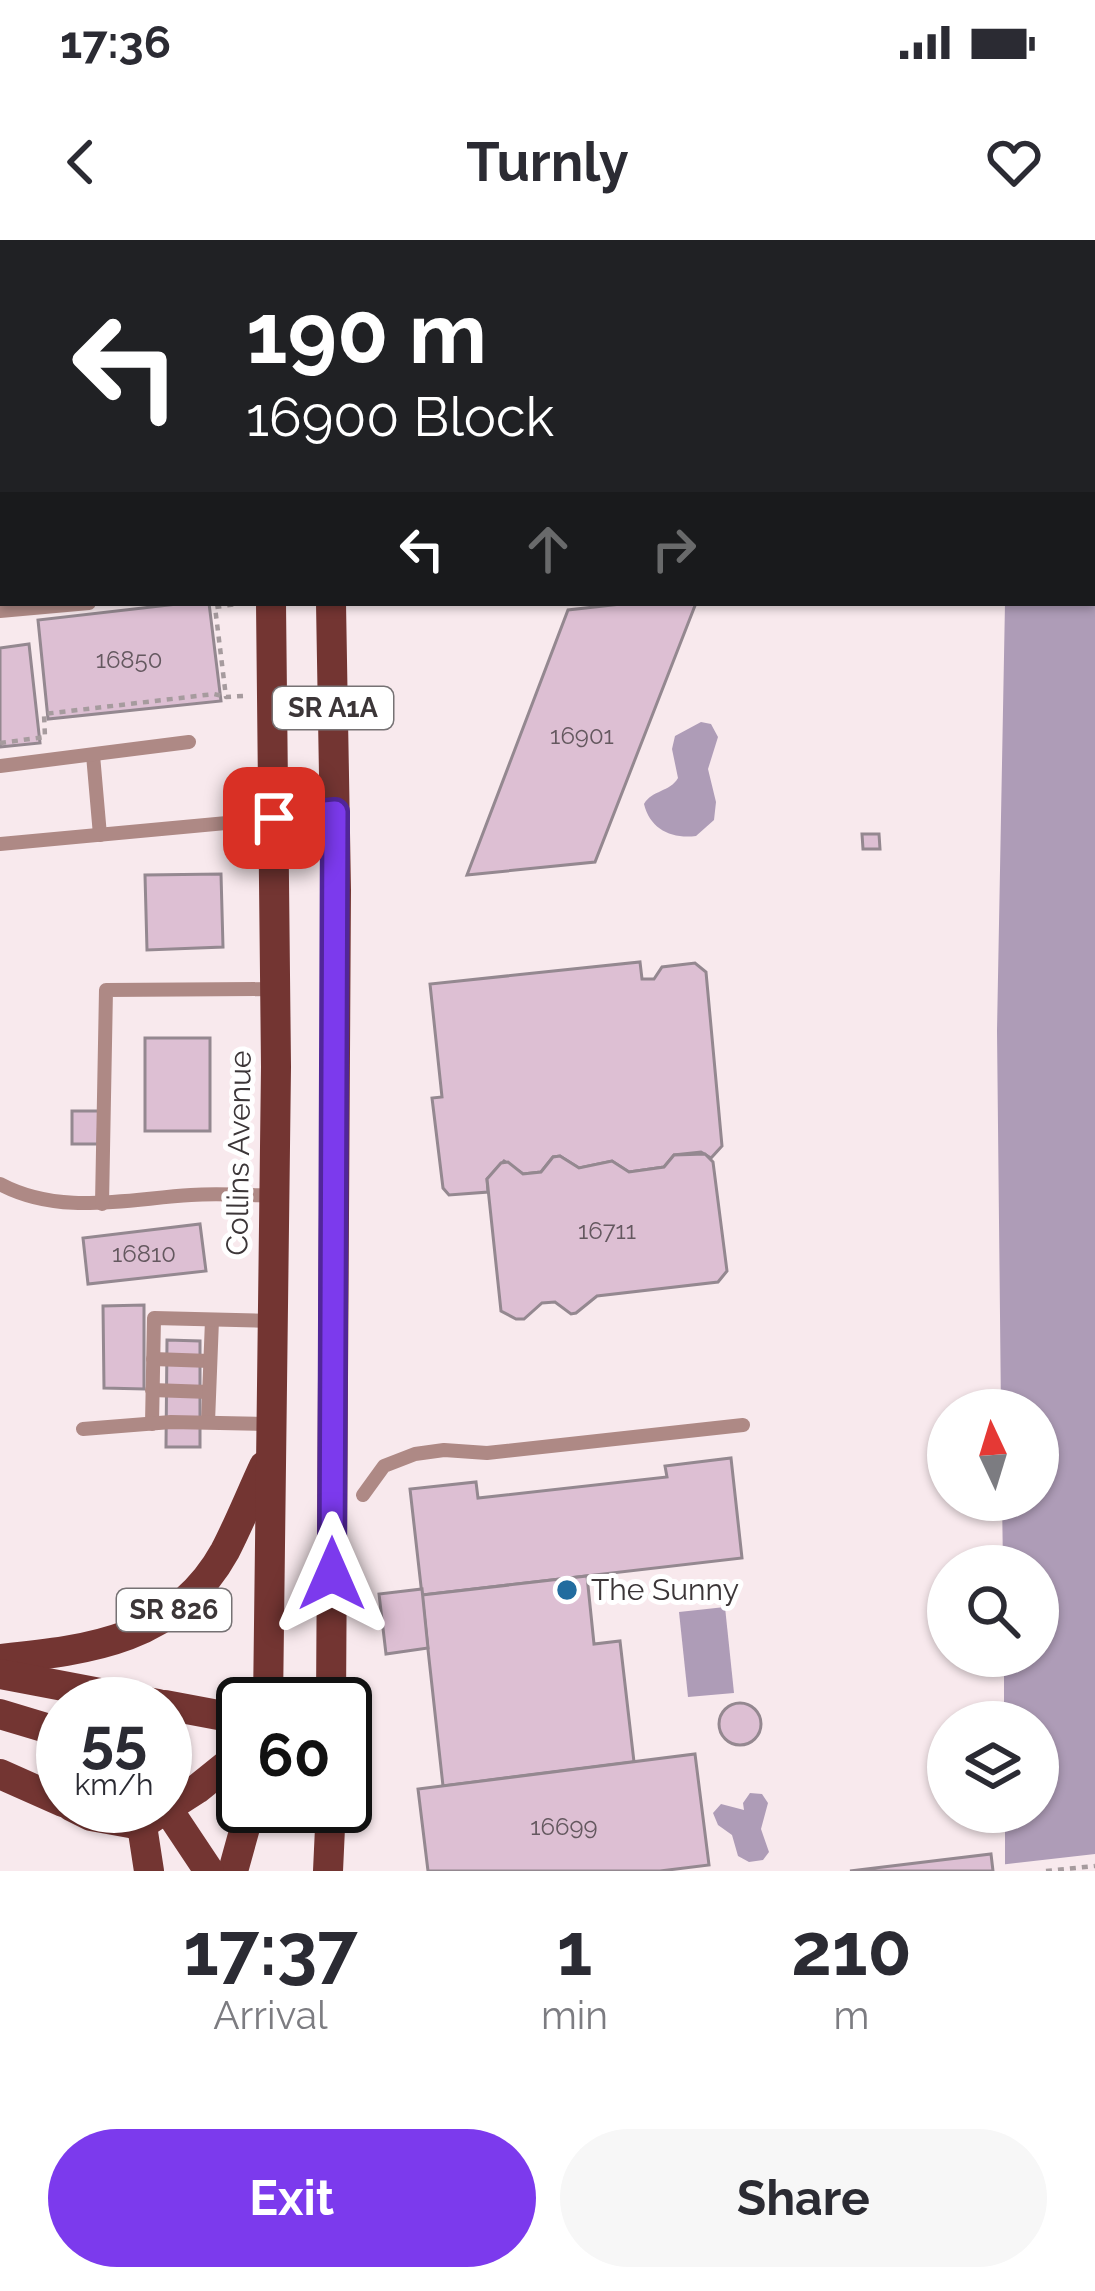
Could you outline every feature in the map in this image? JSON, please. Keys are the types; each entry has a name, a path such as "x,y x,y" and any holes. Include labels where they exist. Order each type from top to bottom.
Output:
{"main road":[{"name":"Collins Avenue","path":"268,1677 276,989 271,606"},
{"name":"SR A1A","path":"331,606 335,812 331,1677"},
{"name":"SR 826","path":"0,1659 118,1641 173,1610 219,1560 269,1455"},
{"path":"0,1674 36,1682"},
{"path":"0,1714 36,1725"},
{"path":"0,1774 36,1790"},
{"path":"148,1833 149,1871"},
{"path":"181,1833 191,1839 209,1871"},
{"path":"233,1871 244,1833"},
{"path":"318,1833 329,1863"},
{"path":"329,1863 330,1833"}],"lane":[{"path":"0,611 56,606"},
{"path":"0,766 189,742"},
{"path":"93,754 100,835"},
{"path":"0,844 335,812"},
{"path":"102,1204 106,990 276,989"},
{"path":"0,1184 22,1196 56,1203 102,1204 196,1194 275,1196"},
{"path":"152,1424 154,1318 272,1322"},
{"path":"208,1422 212,1320"},
{"path":"153,1359 210,1361"},
{"path":"152,1390 209,1392"},
{"path":"83,1429 208,1422 269,1424"},
{"path":"363,1495 384,1466 416,1454 444,1450 487,1453 743,1425"}],"path":[{"path":"222,606 215,607 226,697"},
{"path":"0,743 45,737 44,714 214,694 248,695"},
{"path":"1046,1871 1095,1866"}],"shaded area":[{"path":"1005,606 1095,606 1095,1871 1005,1871 1005,1833 1059,1833 1059,1701 1004,1701 1004,1677 1059,1677 1059,1545 1003,1545 1002,1521 1059,1521 1059,1389 1001,1389 997,1031"},
{"path":"701,722 711,724 718,737 708,769 716,802 714,820 696,836 678,836 656,826 644,804 678,778 672,749 675,736"},
{"path":"725,1607 734,1693 688,1697 679,1612"},
{"path":"750,1793 762,1794 768,1803 761,1829 769,1852 763,1860 749,1862 738,1856 732,1835 718,1825 713,1813 721,1804 744,1810"}],"pier":[{"path":"1095,1854 1095,1871 999,1871 999,1865"}],"building":[{"path":"160,606 209,606 221,701 48,719 38,620"},
{"path":"695,606 595,862 467,875 568,610"},
{"path":"29,644 40,743 0,747 0,648"},
{"path":"862,834 879,834 880,849 863,849"},
{"path":"221,874 223,947 147,950 145,875"},
{"path":"640,962 642,979 654,979 662,967 695,963 706,972 722,1146 711,1158 701,1152 674,1155 664,1167 629,1172 612,1161 579,1168 560,1156 553,1157 541,1172 523,1174 504,1161 487,1179 488,1192 449,1195 443,1188 432,1098 442,1097 430,984"},
{"path":"145,1038 210,1038 210,1131 145,1131"},
{"path":"72,1111 99,1111 98,1144 72,1144"},
{"path":"705,1154 713,1162 727,1271 718,1282 597,1296 571,1314 555,1302 542,1303 524,1319 501,1311 487,1179 501,1163 508,1162 523,1174 541,1172 553,1157 560,1156 579,1168 612,1161 629,1172 664,1167 674,1155"},
{"path":"200,1224 206,1271 88,1284 83,1238"},
{"path":"144,1305 144,1389 104,1388 103,1306"},
{"path":"167,1340 200,1341 200,1447 166,1447"},
{"path":"731,1458 742,1558 422,1595 410,1489 476,1482 478,1498 667,1477 665,1466"},
{"path":"587,1576 594,1644 620,1641 634,1762 443,1786 422,1595"},
{"path":"422,1589 428,1648 386,1654 379,1594"},
{"path":"740,1703 755,1709 761,1724 755,1739 740,1745 725,1739 719,1724 725,1709"},
{"path":"695,1754 709,1865 660,1871 428,1871 418,1789"},
{"path":"991,1854 993,1871 850,1871"}],"place":[{"name":"The Sunny","path":"567,1590"}],"route":[{"path":"274,818 335,812 332,1574"}]}
